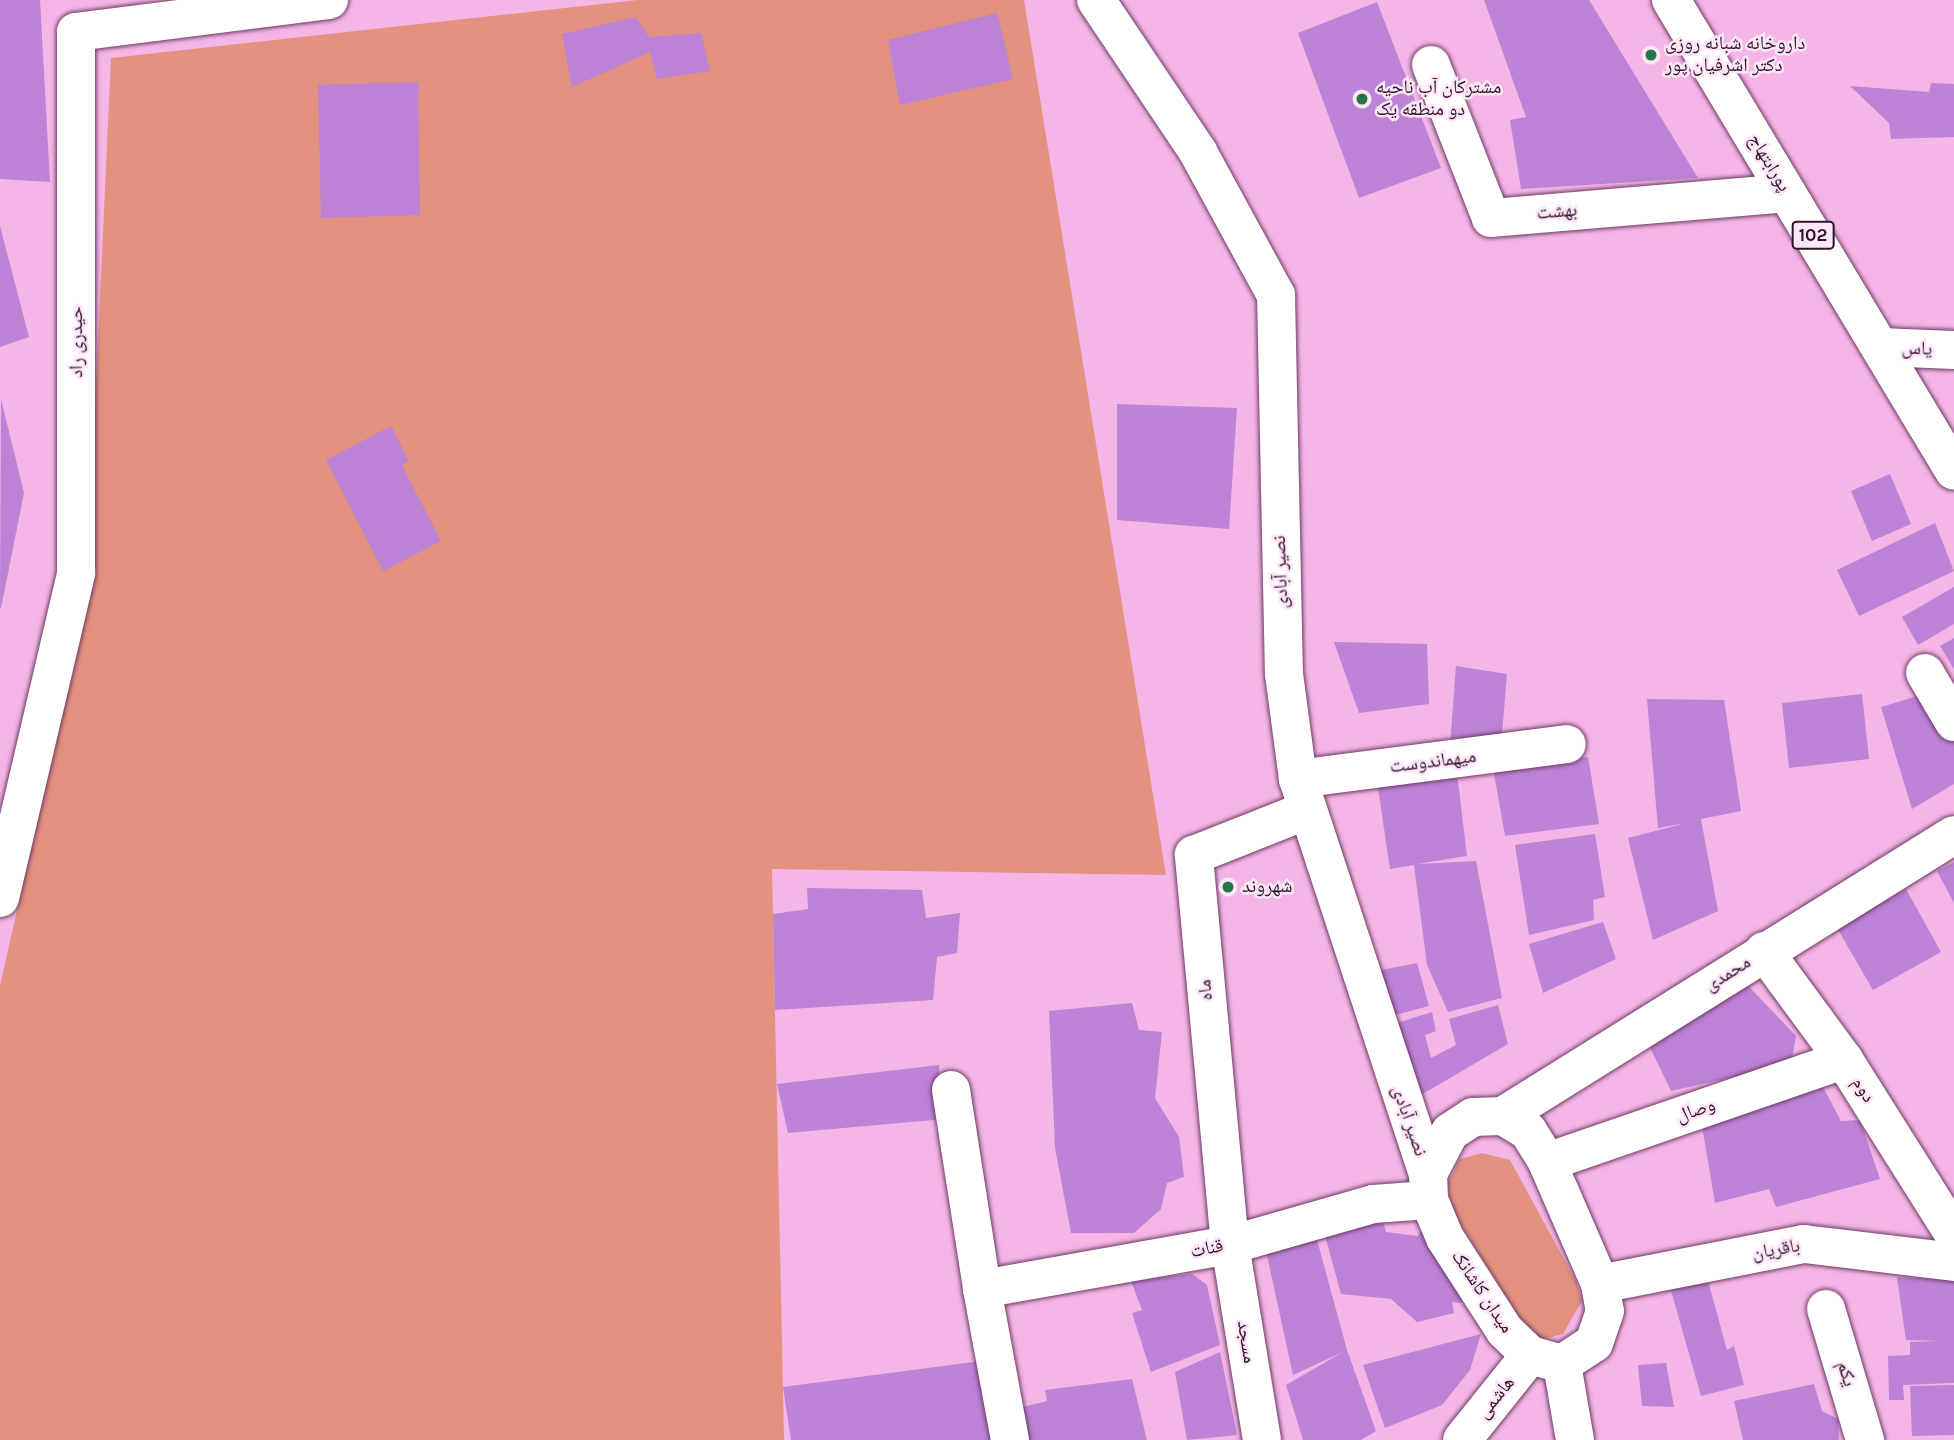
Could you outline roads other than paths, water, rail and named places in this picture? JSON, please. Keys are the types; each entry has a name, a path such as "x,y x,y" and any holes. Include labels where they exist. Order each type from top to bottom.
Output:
{"street":[{"name":"حیدری راد","path":"0,898 76,573 76,32 278,3 329,0"},
{"name":"نصیر آبادی","path":"1096,0 1198,152 1276,295 1284,674 1301,795 1428,1187"},
{"name":"پورابتهاج","path":"1671,0 1954,471"},
{"name":"بهشت","path":"1431,65 1491,218 1787,193"},
{"name":"یاس","path":"1880,347 1954,350"},
{"path":"1925,673 1954,722"},
{"name":"میهماندوست","path":"1301,795 1567,744"},
{"name":"ماه","path":"1230,1245 1194,855 1301,795"},
{"name":"محمدی","path":"1503,1116 1954,835"},
{"name":"دوم","path":"1764,951 1844,1060 1954,1235"},
{"name":"وصال","path":"1547,1162 1844,1060"},
{"path":"951,1090 982,1289 1010,1440"},
{"path":"1428,1187 1450,1132 1473,1117 1503,1116 1528,1131 1547,1162 1600,1284 1605,1311 1594,1343 1546,1359 1575,1440"},
{"name":"قنات","path":"982,1289 1230,1245 1428,1187"},
{"name":"میدان کاشانک","path":"1428,1187 1446,1238 1505,1331 1546,1359"},
{"name":"باقریان","path":"1600,1284 1804,1244 1954,1262"},
{"name":"مسجد","path":"1230,1245 1262,1440"},
{"name":"یکم","path":"1826,1309 1865,1440"},
{"name":"هاشمی","path":"1462,1440 1546,1359"}],"place":[{"name":"داروخانه شبانه روزی دکتر اشرفیان پور","path":"1651,55"},
{"name":"مشترکان آب ناحیه دو منطقه یک","path":"1362,99"},
{"name":"شهروند","path":"1228,887"}]}
